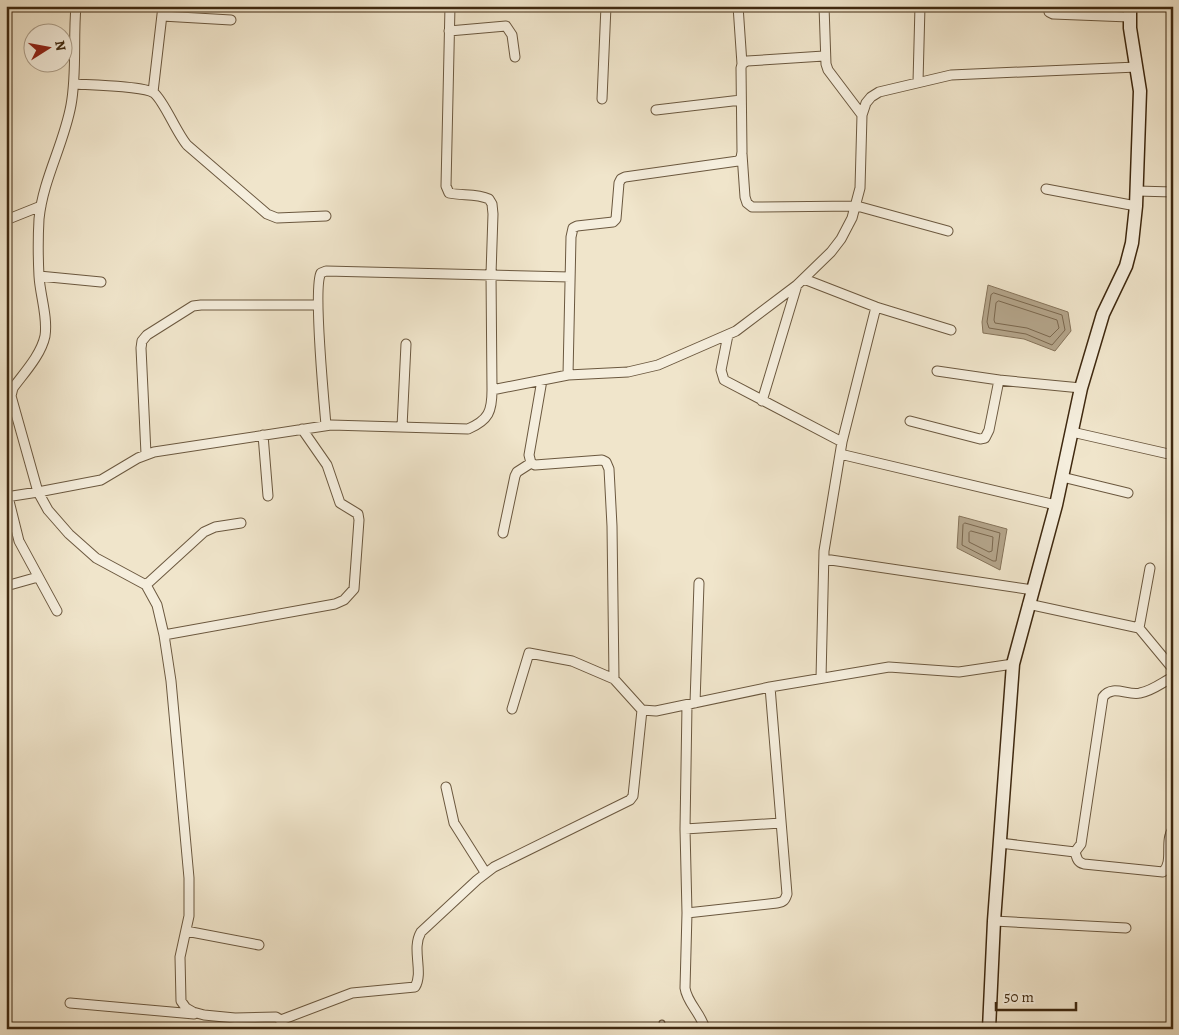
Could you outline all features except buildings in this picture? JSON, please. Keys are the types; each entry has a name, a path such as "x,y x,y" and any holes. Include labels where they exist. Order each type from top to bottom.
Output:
{"main road":[{"path":"989,1029 994,921 1013,664 1056,505 1081,388 1103,314 1126,266 1130,253 1137,191 1140,91 1129,12"}],"street":[{"path":"76,6 74,84 71,104 65,132 50,172 39,220 39,276 45,335 42,346 8,396 38,492 48,510 96,558 146,585 157,605 171,681 188,868 189,916 180,957 181,1001 186,1008 204,1015"},
{"path":"153,92 163,6"},
{"path":"57,611 19,541 7,497 101,480 146,454 326,426 468,429 479,424 488,416 492,407 491,274 493,214 492,204 489,199 482,196 449,193 446,186 450,6"},
{"path":"602,100 606,6"},
{"path":"738,6 742,64 742,152 747,203 752,207 857,206 948,231"},
{"path":"824,6 824,56 828,70 862,115"},
{"path":"918,82 920,6"},
{"path":"1048,6 1049,12 1053,14 1129,12"},
{"path":"162,16 231,20"},
{"path":"449,31 506,26 512,35 515,57"},
{"path":"742,64 747,62 824,56"},
{"path":"492,390 568,375 643,370 670,361 736,331 797,285 842,239 857,206 860,188 862,115 866,102 879,92 951,75 1136,67"},
{"path":"74,84 142,89 153,92 187,145 267,214 277,218 326,216"},
{"path":"656,110 741,100"},
{"path":"568,375 571,233 573,228 613,222 616,219 618,188 621,179 625,177 733,163 741,158 742,152"},
{"path":"1046,189 1136,206"},
{"path":"1137,191 1173,192"},
{"path":"6,220 41,206"},
{"path":"326,426 318,305 319,277 321,273 326,271 570,277"},
{"path":"39,276 101,282"},
{"path":"804,279 876,307 951,330"},
{"path":"762,401 797,285"},
{"path":"146,454 140,348 142,341 147,335 186,310 201,305 318,305"},
{"path":"821,678 824,558 842,442 876,307"},
{"path":"728,335 722,370 724,380 842,442"},
{"path":"402,427 406,344"},
{"path":"937,371 999,380 1081,388"},
{"path":"531,463 529,455 542,380"},
{"path":"910,421 980,439 984,438 989,430 999,380"},
{"path":"164,635 335,604 344,600 354,589 359,528 358,514 340,503 327,466 302,429"},
{"path":"1072,432 1173,455"},
{"path":"263,435 268,496"},
{"path":"840,454 1056,505"},
{"path":"531,463 535,465 602,460 606,462 609,468 612,526 614,679"},
{"path":"503,533 515,476 517,472 531,463"},
{"path":"1062,477 1128,493"},
{"path":"146,585 204,532 215,527 241,523"},
{"path":"824,558 1032,590"},
{"path":"1139,628 1150,568"},
{"path":"6,586 38,577"},
{"path":"699,583 685,829 686,993 700,1016 704,1029"},
{"path":"1028,604 1139,628 1173,669"},
{"path":"512,709 529,653 572,661 614,679 642,710 656,711 770,687 889,667 959,672 1013,664"},
{"path":"1075,852 1081,844 1103,697 1114,690 1142,693 1173,677"},
{"path":"687,913 783,902 787,894 770,687"},
{"path":"70,1003 235,1018 276,1017 281,1025 352,993 414,987 418,980 416,944 421,932 485,872 630,800 633,796 642,710"},
{"path":"446,786 454,823 485,872"},
{"path":"685,829 781,823"},
{"path":"1075,852 1080,863 1084,864 1163,872 1167,866 1170,834 1173,829"},
{"path":"1000,843 1075,852"},
{"path":"994,921 1126,928"},
{"path":"186,931 259,945"}],"lane":[{"path":"662,1023 662,1029"}],"water":[{"path":"988,285 1068,312 1071,331 1055,351 1024,339 983,333 982,322"},
{"path":"959,516 1007,529 1000,570 957,548"}]}
